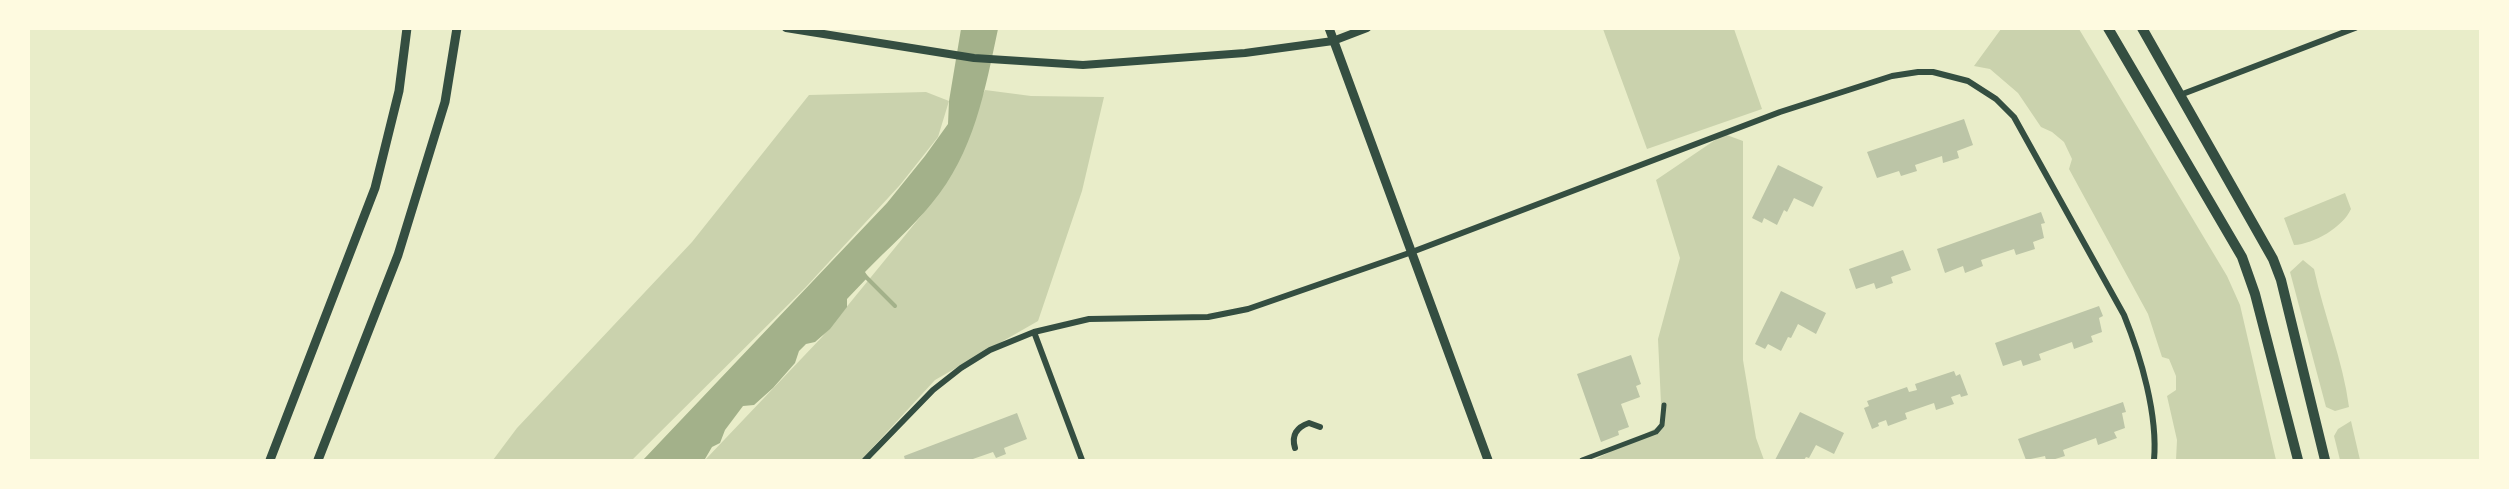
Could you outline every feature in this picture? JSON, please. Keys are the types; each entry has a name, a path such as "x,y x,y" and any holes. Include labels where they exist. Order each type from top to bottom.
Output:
{"main road":[{"path":"270,460 375,188 399,91 407,28"},
{"path":"318,460 398,255 445,102 457,28"},
{"path":"1329,28 1488,460"},
{"path":"2108,28 2242,257 2256,294 2298,460"},
{"path":"2142,28 2273,259 2325,460"}],"street":[{"path":"786,28 974,58 1048,64 1170,60 1334,41 1367,28"},
{"path":"2180,95 2355,28"},
{"path":"866,460 933,390 961,368 990,350 1034,332 1089,319 1208,316 1248,309 1412,252 1780,112 1882,78 1933,72 1968,81 1996,99 2019,126 2124,315 2135,342 2155,435 2154,460"},
{"path":"1034,332 1082,460"},
{"path":"1582,460 1656,432 1662,425 1664,405"},
{"path":"1294,448 1293,438 1296,430 1302,425 1310,423 1320,427"}],"shaded area":[{"path":"961,29 998,29 982,98 968,142 946,184 932,203 865,272 868,277 847,299 847,307 830,329 815,342 806,344 799,351 795,363 754,405 743,406 725,430 720,443 712,447 705,459 643,460 887,203 925,156 948,124 949,101"},
{"path":"1603,29 1734,29 1762,109 1647,149"},
{"path":"2001,29 2079,29 2227,276 2240,305 2276,460 2176,460 2177,440 2167,396 2176,390 2176,376 2169,359 2162,357 2148,314 2069,169 2072,159 2064,142 2052,132 2041,127 2018,93 1990,69 1974,66"},
{"path":"985,90 1031,96 1104,97 1082,191 1038,321 935,380 861,460 705,460 822,337 925,211"},
{"path":"926,92 949,101 938,137 900,185 805,288 632,460 493,460 517,428 692,242 809,95"},
{"path":"1724,134 1743,141 1743,360 1756,438 1764,460 1594,460 1662,425 1658,339 1680,258 1656,180"},
{"path":"2345,193 2351,209 2342,222 2319,238 2294,245 2284,218"},
{"path":"2303,260 2314,269 2346,390 2349,407 2335,411 2326,407 2290,272"},
{"path":"2351,421 2360,460 2340,460 2334,436 2338,429"}],"building":[{"path":"1964,119 1973,145 1957,151 1959,158 1943,163 1942,156 1915,165 1917,171 1901,176 1899,171 1877,178 1867,152"},
{"path":"1778,165 1823,187 1813,207 1794,198 1787,212 1784,210 1777,225 1764,218 1762,223 1752,218"},
{"path":"2041,212 2045,223 2041,224 2044,238 2033,242 2035,249 2016,255 2014,249 1981,260 1983,266 1965,273 1963,266 1945,273 1937,249"},
{"path":"1903,250 1911,270 1891,277 1893,283 1876,289 1874,283 1856,289 1849,269"},
{"path":"1781,291 1826,313 1816,334 1798,324 1781,351 1768,344 1765,349 1755,344"},
{"path":"2099,306 2103,316 2099,318 2102,332 2091,336 2093,342 2074,349 2072,342 2039,354 2041,360 2023,366 2021,360 2003,366 1995,343"},
{"path":"1631,355 1641,384 1636,386 1640,397 1621,404 1629,427 1618,431 1619,435 1601,442 1577,374"},
{"path":"1954,371 1956,376 1960,374 1968,395 1961,397 1960,394 1951,397 1954,404 1936,410 1934,403 1905,413 1907,419 1888,426 1886,420 1878,423 1879,426 1872,429 1864,408 1869,406 1867,401 1907,387 1909,392 1917,390 1915,384"},
{"path":"2123,402 2126,412 2122,413 2125,428 2114,432 2117,438 2098,445 2096,438 2063,450 2065,456 2052,460 2046,460 2045,456 2026,460 2018,439"},
{"path":"1800,412 1844,433 1834,454 1816,445 1809,458 1806,457 1804,460 1775,460"},
{"path":"1017,413 1027,439 1004,448 1006,454 996,458 993,452 970,460 905,460 904,456"}],"waterway":[{"path":"864,275 895,306"}]}
